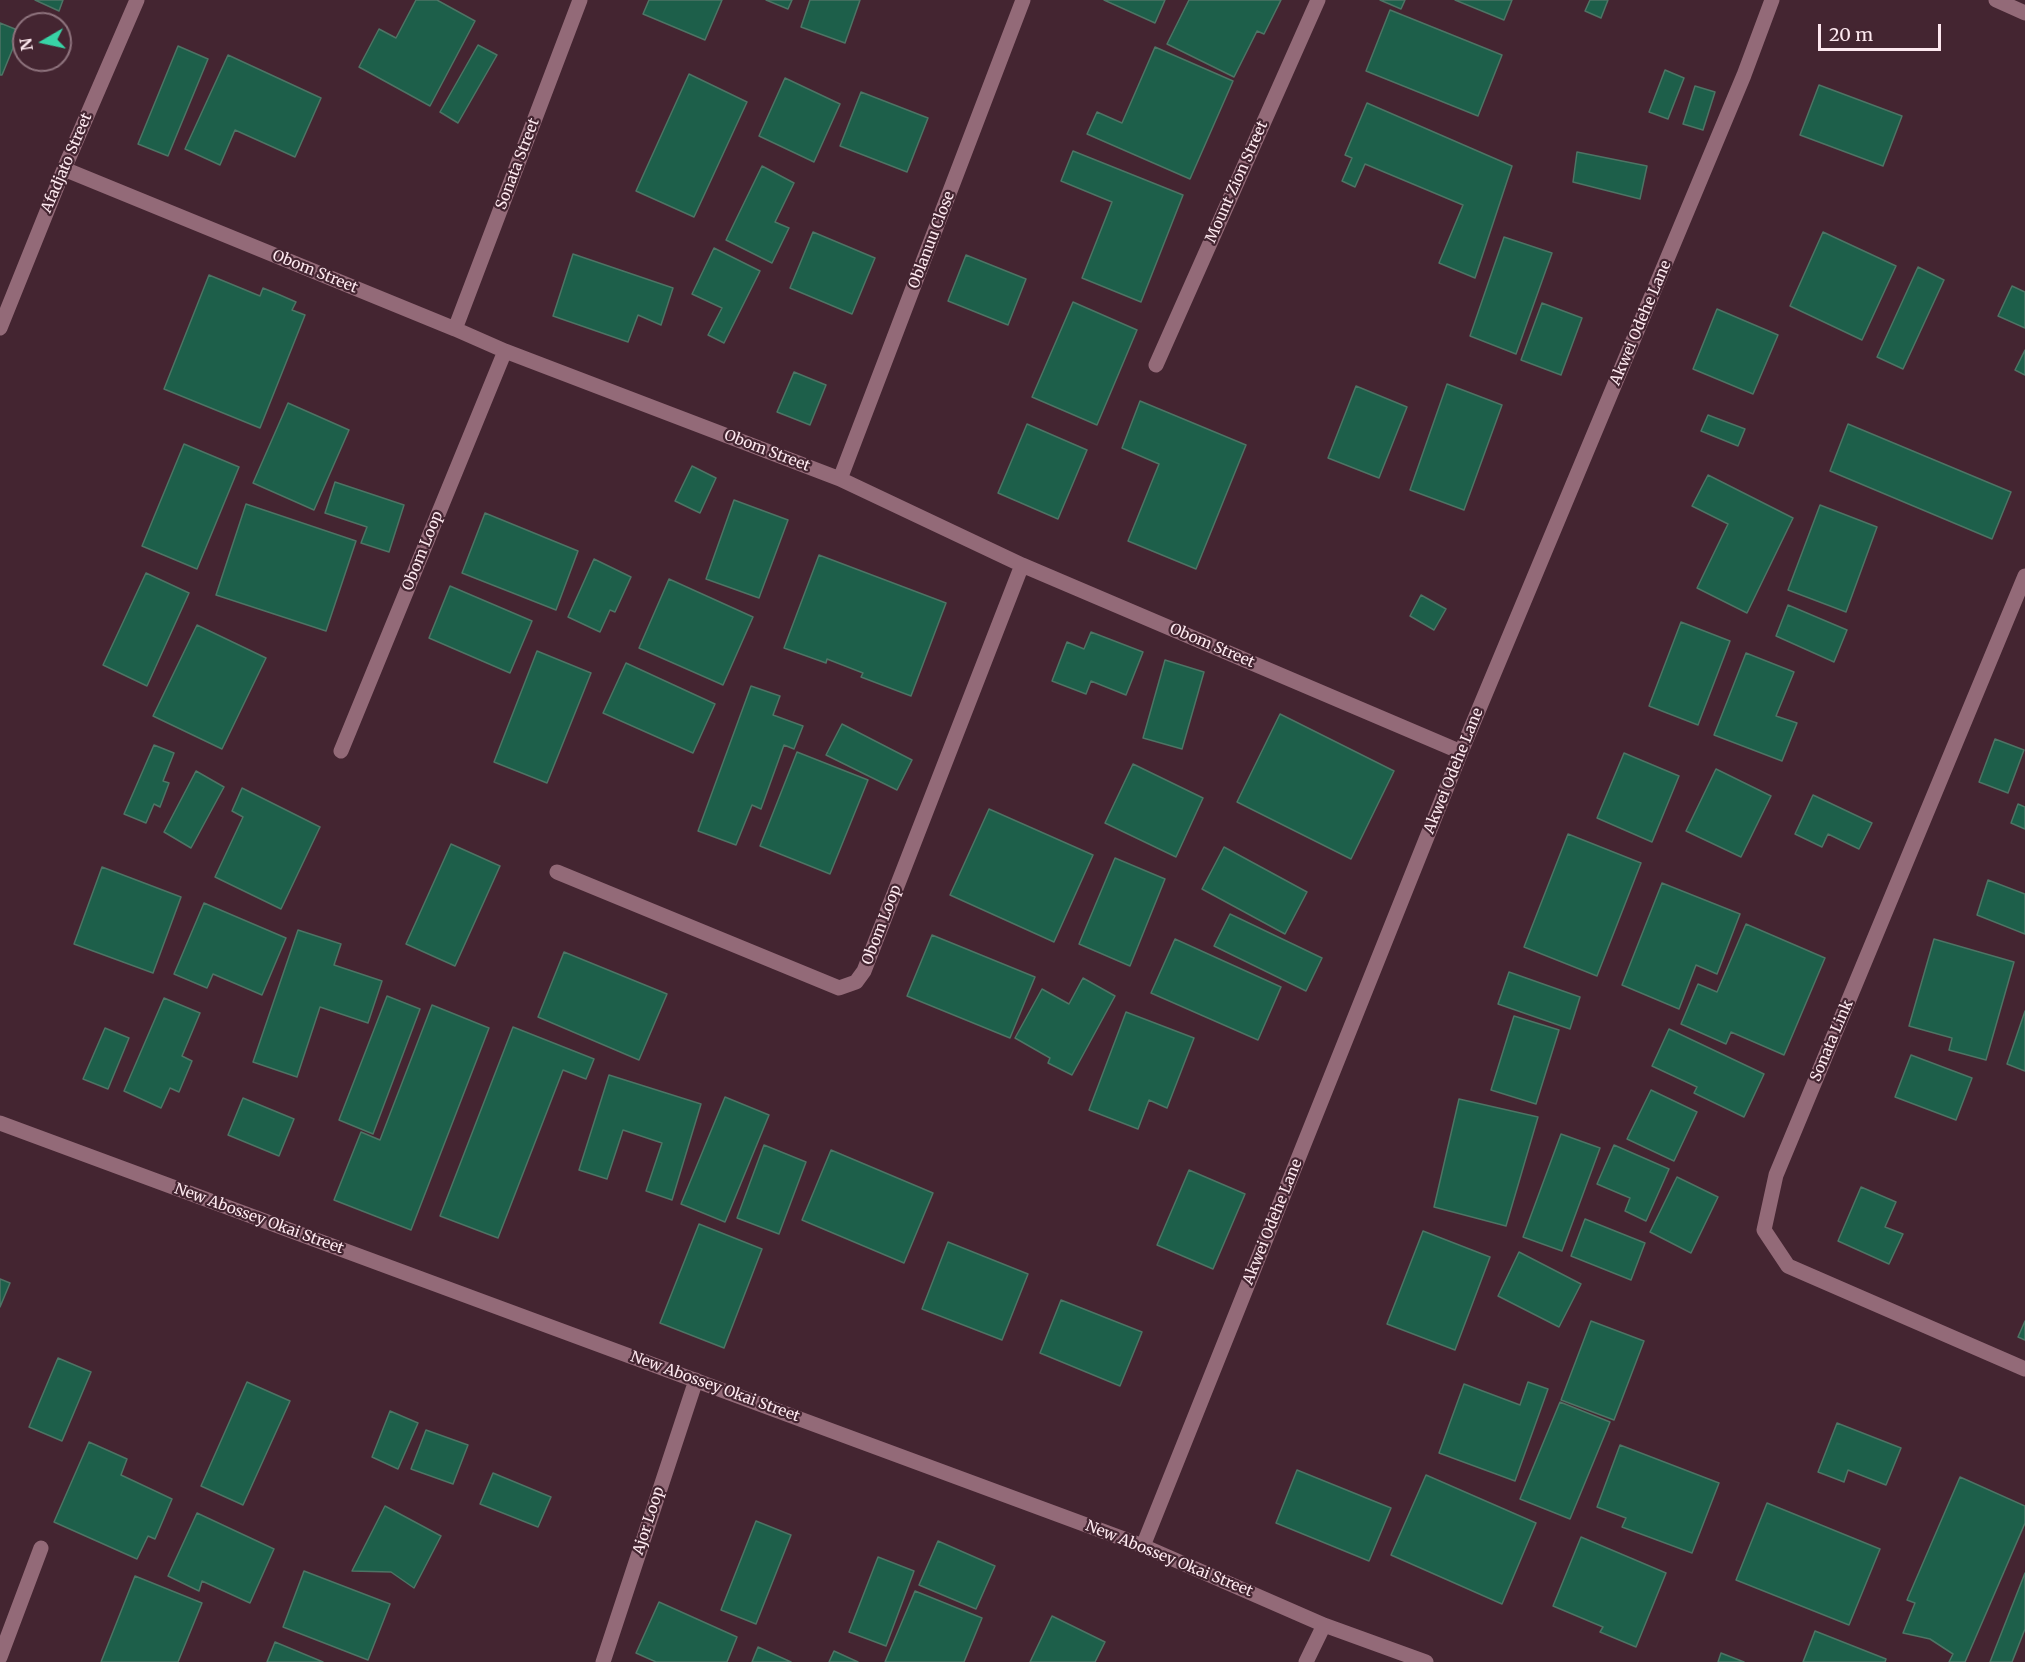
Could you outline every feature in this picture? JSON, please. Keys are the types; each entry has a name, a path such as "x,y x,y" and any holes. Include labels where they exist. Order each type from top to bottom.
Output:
{"street":[{"name":"Afadjato Street","path":"0,328 64,169 137,0"},
{"name":"Sonata Street","path":"455,329 580,0"},
{"name":"Oblanuu Close","path":"840,479 1023,0"},
{"name":"Mount Zion Street","path":"1156,365 1318,0"},
{"name":"Akwei Odehe Lane","path":"1143,1546 1461,753 1735,97 1772,0"},
{"path":"1996,0 2025,13"},
{"name":"Obom Street","path":"64,169 505,351 840,479 1022,565 1461,753"},
{"name":"Obom Loop","path":"341,751 505,351"},
{"name":"Obom Loop","path":"557,872 839,988 856,982 864,971 1022,565"},
{"name":"Sonata Link","path":"2025,576 1776,1175 1764,1230 1788,1266 2025,1369"},
{"name":"New Abossey Okai Street","path":"0,1123 1143,1546 1324,1625 1426,1662"},
{"name":"Ajor Loop","path":"603,1662 696,1380"},
{"path":"0,1658 41,1548"},
{"path":"1306,1662 1324,1625"}],"building":[{"path":"35,0 63,0 59,11"},
{"path":"416,0 437,0 475,21 430,106 359,67 379,29 396,38"},
{"path":"649,0 722,0 705,40 643,14"},
{"path":"766,0 792,0 788,9"},
{"path":"810,0 860,0 845,43 801,27"},
{"path":"1104,0 1165,0 1155,23"},
{"path":"1189,0 1281,0 1264,34 1257,31 1234,77 1167,44"},
{"path":"1380,0 1405,0 1401,9"},
{"path":"1455,0 1512,0 1504,20"},
{"path":"1590,0 1608,0 1601,18 1585,11"},
{"path":"1390,10 1502,55 1478,116 1366,71"},
{"path":"0,23 12,28 12,51 0,75"},
{"path":"478,45 497,55 458,123 440,112"},
{"path":"178,46 208,59 168,156 138,144"},
{"path":"1155,47 1233,81 1190,179 1087,134 1097,112 1122,123"},
{"path":"228,55 321,98 295,157 235,130 220,165 185,149"},
{"path":"1665,70 1684,78 1668,119 1649,112"},
{"path":"689,74 747,102 694,217 636,191"},
{"path":"785,78 840,104 814,162 759,136"},
{"path":"1819,85 1902,116 1883,166 1800,135"},
{"path":"1695,86 1715,92 1703,130 1683,124"},
{"path":"861,92 928,118 907,172 840,146"},
{"path":"1367,103 1512,166 1475,278 1439,263 1463,205 1365,164 1355,187 1342,181 1352,158 1345,155"},
{"path":"1073,151 1183,195 1141,302 1082,278 1112,202 1061,181"},
{"path":"1577,152 1647,166 1640,199 1573,182"},
{"path":"762,166 794,183 775,222 789,228 772,263 726,240"},
{"path":"813,232 875,258 852,314 790,288"},
{"path":"1823,232 1896,266 1862,340 1790,306"},
{"path":"1504,237 1552,253 1516,354 1470,336"},
{"path":"714,248 760,271 724,343 708,335 722,308 692,294"},
{"path":"573,254 673,288 661,325 638,315 628,342 553,316"},
{"path":"966,255 1026,279 1008,325 948,301"},
{"path":"1918,267 1944,280 1903,369 1877,357"},
{"path":"209,275 260,296 263,288 280,295 296,302 292,310 305,315 260,428 164,389"},
{"path":"2012,286 2025,292 2025,328 1998,316"},
{"path":"1073,302 1137,330 1097,425 1032,397"},
{"path":"1542,303 1582,318 1561,375 1521,360"},
{"path":"1717,309 1778,335 1753,394 1693,369"},
{"path":"2025,350 2025,375 2015,370"},
{"path":"794,372 826,385 810,425 777,412"},
{"path":"1447,384 1502,405 1464,510 1410,490"},
{"path":"1356,386 1407,407 1379,478 1328,458"},
{"path":"1140,401 1246,445 1196,569 1128,541 1159,464 1122,448"},
{"path":"288,403 349,430 314,510 253,483"},
{"path":"1708,415 1745,429 1738,446 1701,431"},
{"path":"1027,424 1087,450 1058,519 998,493"},
{"path":"1848,424 2011,492 1992,539 1830,471"},
{"path":"184,444 239,467 197,569 142,546"},
{"path":"692,466 716,478 700,513 675,501"},
{"path":"1708,475 1793,518 1747,613 1697,588 1728,524 1692,506"},
{"path":"335,482 404,505 389,552 361,543 367,527 325,513"},
{"path":"734,500 788,520 759,598 706,579"},
{"path":"246,504 356,541 326,631 216,595"},
{"path":"1820,505 1877,527 1846,612 1788,590"},
{"path":"485,513 578,551 556,610 462,573"},
{"path":"819,555 946,603 911,696 861,677 863,673 827,659 826,663 784,648"},
{"path":"594,559 631,577 615,612 610,610 600,632 568,617"},
{"path":"146,573 189,593 147,686 103,665"},
{"path":"669,579 753,617 723,685 639,648"},
{"path":"450,586 532,621 510,673 429,638"},
{"path":"1421,595 1446,609 1434,630 1410,616"},
{"path":"1788,605 1847,630 1834,662 1776,636"},
{"path":"1681,622 1730,641 1698,725 1649,706"},
{"path":"197,625 266,658 222,749 153,716"},
{"path":"1091,632 1143,652 1126,695 1091,681 1086,694 1052,681 1067,642 1084,649"},
{"path":"537,651 591,673 547,783 494,762"},
{"path":"1746,653 1794,672 1776,716 1797,723 1782,761 1714,735"},
{"path":"1165,660 1204,672 1182,749 1143,738"},
{"path":"626,663 715,704 693,753 603,713"},
{"path":"751,686 780,696 773,715 803,726 794,749 784,745 761,809 752,805 736,845 698,831"},
{"path":"1280,714 1394,771 1351,859 1237,802"},
{"path":"842,724 912,760 897,790 826,755"},
{"path":"1995,739 2024,750 2008,793 1979,782"},
{"path":"154,745 174,753 163,781 169,783 160,807 154,804 146,823 124,814"},
{"path":"797,752 868,780 830,874 760,846"},
{"path":"1624,753 1679,776 1652,842 1597,818"},
{"path":"1133,764 1203,798 1176,857 1105,823"},
{"path":"1716,769 1771,796 1741,857 1686,831"},
{"path":"196,771 224,787 191,848 164,832"},
{"path":"242,788 320,827 281,909 215,877 243,817 232,811"},
{"path":"1813,795 1872,823 1859,849 1828,834 1822,847 1795,834"},
{"path":"2018,804 2025,807 2025,829 2011,823"},
{"path":"989,809 1093,855 1054,942 950,895"},
{"path":"1568,834 1641,863 1597,976 1524,947"},
{"path":"451,844 500,866 455,966 406,944"},
{"path":"1224,847 1307,892 1285,934 1202,889"},
{"path":"1115,858 1165,879 1130,966 1079,944"},
{"path":"102,867 181,897 153,973 74,944"},
{"path":"1988,880 2025,894 2025,934 1977,915"},
{"path":"1662,883 1740,914 1717,974 1696,965 1679,1009 1622,985"},
{"path":"204,903 286,938 262,995 213,974 207,988 174,974"},
{"path":"1230,914 1322,958 1306,991 1214,946"},
{"path":"1746,924 1825,958 1784,1055 1731,1032 1726,1044 1681,1024 1698,984 1717,992"},
{"path":"298,930 341,944 334,965 382,981 368,1023 320,1007 297,1077 253,1062"},
{"path":"932,935 1035,977 1010,1038 907,996"},
{"path":"1175,939 1281,987 1258,1040 1151,993"},
{"path":"1934,939 2014,962 1986,1060 1949,1050 1952,1038 1909,1026"},
{"path":"564,952 667,994 639,1060 538,1017"},
{"path":"1509,972 1580,997 1570,1029 1498,1004"},
{"path":"1083,978 1115,996 1072,1075 1048,1063 1050,1058 1015,1038 1042,989 1069,1004"},
{"path":"387,996 420,1009 373,1134 339,1120"},
{"path":"164,998 200,1013 182,1056 192,1061 179,1092 170,1088 161,1108 124,1091"},
{"path":"432,1005 489,1028 411,1230 334,1200 361,1132 380,1140"},
{"path":"2025,1011 2025,1071 2007,1064"},
{"path":"1126,1012 1194,1038 1167,1108 1149,1100 1138,1129 1089,1110"},
{"path":"1514,1016 1559,1030 1536,1104 1491,1090"},
{"path":"513,1027 594,1059 586,1079 563,1070 498,1238 440,1216"},
{"path":"105,1028 129,1038 108,1089 83,1079"},
{"path":"1669,1029 1764,1074 1744,1117 1694,1093 1697,1087 1652,1066"},
{"path":"1911,1055 1972,1078 1956,1120 1895,1097"},
{"path":"609,1075 701,1104 672,1200 646,1191 662,1143 623,1130 607,1179 579,1170"},
{"path":"1651,1090 1697,1112 1674,1161 1627,1139"},
{"path":"725,1097 769,1115 725,1222 681,1204"},
{"path":"243,1098 294,1119 279,1156 228,1135"},
{"path":"1459,1099 1538,1117 1506,1226 1434,1207"},
{"path":"1561,1134 1600,1148 1562,1251 1523,1237"},
{"path":"764,1145 806,1162 779,1234 737,1218"},
{"path":"1614,1145 1669,1169 1646,1221 1625,1211 1630,1198 1597,1184"},
{"path":"831,1150 933,1193 904,1263 802,1220"},
{"path":"1189,1170 1245,1194 1213,1269 1157,1245"},
{"path":"1677,1177 1718,1197 1691,1253 1650,1232"},
{"path":"1861,1187 1896,1202 1885,1227 1903,1234 1889,1264 1838,1241"},
{"path":"1585,1219 1645,1243 1631,1280 1571,1256"},
{"path":"699,1224 762,1249 724,1348 660,1323"},
{"path":"1423,1231 1490,1257 1455,1350 1387,1324"},
{"path":"948,1242 1028,1274 1002,1340 922,1309"},
{"path":"1519,1252 1581,1284 1559,1327 1498,1296"},
{"path":"0,1279 10,1283 0,1307"},
{"path":"1061,1300 1142,1332 1120,1386 1040,1353"},
{"path":"1591,1321 1644,1341 1614,1420 1561,1400"},
{"path":"2025,1321 2025,1340 2018,1337"},
{"path":"58,1358 91,1372 62,1441 29,1427"},
{"path":"247,1382 290,1401 243,1505 201,1486"},
{"path":"1528,1382 1548,1389 1515,1481 1439,1453 1464,1384 1520,1405"},
{"path":"1560,1402 1610,1422 1570,1519 1520,1499"},
{"path":"390,1411 418,1423 398,1469 372,1457"},
{"path":"1837,1423 1901,1448 1886,1485 1848,1470 1844,1482 1818,1472"},
{"path":"426,1430 468,1445 453,1484 411,1469"},
{"path":"89,1442 127,1459 121,1475 172,1499 155,1539 148,1536 137,1559 54,1522"},
{"path":"1620,1445 1719,1483 1692,1553 1622,1527 1626,1518 1597,1507"},
{"path":"1297,1470 1391,1508 1369,1561 1276,1523"},
{"path":"493,1473 551,1497 538,1527 480,1504"},
{"path":"1426,1475 1536,1523 1502,1604 1391,1555"},
{"path":"1960,1477 2025,1506 2025,1523 1965,1662 1949,1662 1953,1654 1930,1639 1903,1633 1915,1603 1907,1600"},
{"path":"1767,1503 1880,1549 1849,1625 1736,1580"},
{"path":"385,1506 441,1536 414,1588 391,1572 352,1571"},
{"path":"197,1513 274,1549 250,1603 202,1581 199,1591 168,1576"},
{"path":"756,1521 791,1535 756,1624 721,1610"},
{"path":"1581,1537 1666,1573 1636,1647 1600,1632 1603,1627 1553,1606"},
{"path":"938,1541 995,1566 976,1609 919,1585"},
{"path":"878,1557 914,1571 886,1646 849,1632"},
{"path":"304,1571 390,1604 368,1660 283,1627"},
{"path":"2025,1573 2025,1629 2012,1662 1990,1662"},
{"path":"135,1576 202,1603 178,1662 101,1662"},
{"path":"915,1591 982,1618 964,1662 885,1662"},
{"path":"659,1602 737,1637 727,1662 656,1662 636,1653"},
{"path":"1052,1616 1105,1642 1095,1662 1030,1662"},
{"path":"1815,1631 1886,1659 1885,1662 1803,1662"},
{"path":"275,1642 323,1662 267,1662"},
{"path":"758,1647 791,1662 752,1662"},
{"path":"834,1651 858,1662 829,1662"},
{"path":"1721,1653 1744,1662 1718,1662"}]}
